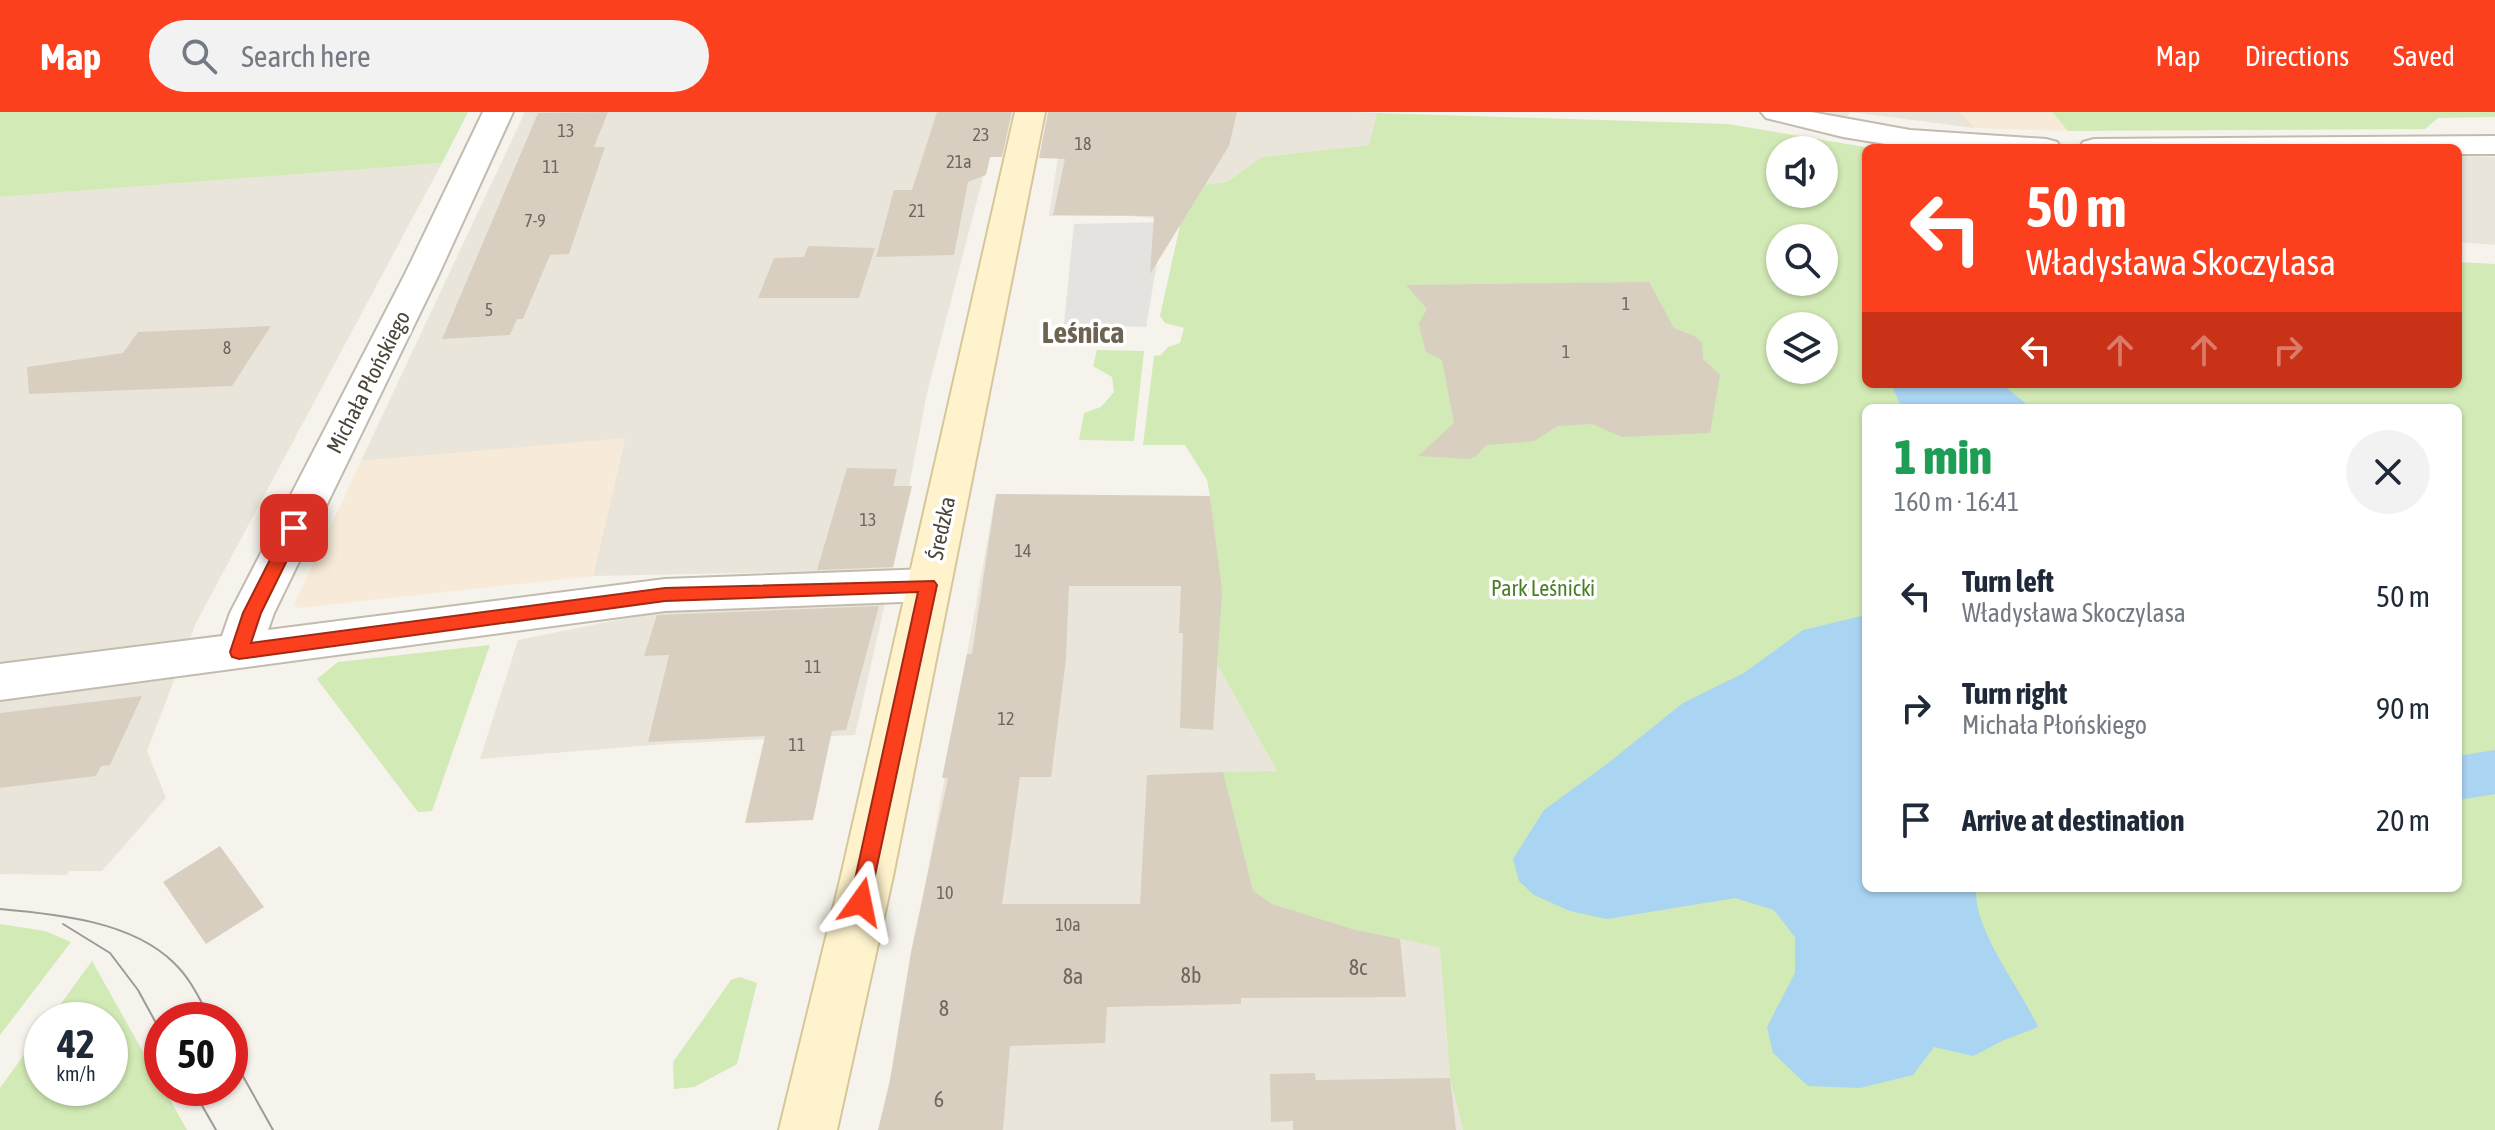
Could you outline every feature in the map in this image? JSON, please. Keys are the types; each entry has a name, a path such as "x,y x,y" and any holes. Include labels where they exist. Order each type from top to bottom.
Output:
{"main road":[{"name":"Średzka","path":"808,1130 867,876 1030,112"}],"street":[{"name":"Michała Płońskiego","path":"239,652 252,613 422,274 498,112"},
{"path":"1776,112 1824,125 1941,144"},
{"path":"2462,145 2495,145"},
{"path":"0,682 665,595 928,585"}],"shaded area":[{"path":"525,112 1000,112 927,393 893,570 593,576 625,439 361,461"},
{"path":"1065,112 1377,113 1369,145 1262,157 1227,182 1203,185 1181,221 1130,216 1049,216"},
{"path":"1824,112 1850,112 1847,117"},
{"path":"1850,112 1960,112 1975,128"},
{"path":"1960,112 2052,112 2068,131 1975,128"},
{"path":"2462,156 2495,157 2495,245 2462,242"},
{"path":"442,163 196,623 147,751 166,798 102,871 70,871 67,875 0,874 0,197"},
{"path":"1164,222 1146,327 1064,324 1074,224"},
{"path":"625,438 593,576 297,608 294,604 361,461"},
{"path":"1008,494 1210,496 1217,561 1218,666 1277,771 1224,772 1250,889 1352,929 1440,946 1450,1078 1463,1130 881,1130 995,499"},
{"path":"885,603 855,735 665,744 480,759 518,640 646,614"}],"green space":[{"path":"0,112 468,112 442,163 0,197"},
{"path":"2052,112 2495,112 2495,117 2438,118 2425,129 2068,131"},
{"name":"Park Leśnicki","path":"1377,113 1728,124 1800,136 1766,136 1766,208 1838,208 1838,142 1862,146 1862,388 2462,388 2462,262 2495,264 2495,1130 1463,1130 1450,1078 1440,947 1280,910 1250,889 1223,772 1277,771 1218,666 1217,561 1207,480 1185,445 1143,445 1154,356 1180,343 1184,328 1165,323 1160,316 1181,221 1203,185 1227,182 1262,157 1369,145"},
{"path":"1097,350 1144,351 1134,441 1079,440 1084,413 1101,407 1114,392 1112,377 1093,366"},
{"path":"490,645 432,811 418,812 317,679 338,662"},
{"path":"0,924 45,931 71,942 24,1002 0,1035"},
{"path":"92,961 115,1002 62,1002"},
{"path":"740,977 757,983 737,1064 694,1087 674,1089 673,1062 731,980"},
{"path":"128,1025 144,1054 144,1106 174,1106 187,1130 0,1130 0,1088 24,1055 24,1106 128,1106"}],"water":[{"path":"1893,388 2007,388 2026,404 1900,404"},
{"path":"1862,616 1862,892 1976,892 1982,922 1990,940 2038,1027 1973,1056 1934,1047 1913,1075 1860,1088 1808,1086 1773,1053 1767,1027 1795,973 1795,937 1774,910 1735,898 1607,919 1570,911 1534,895 1519,881 1513,859 1544,810 1683,703 1744,673 1803,630"},
{"path":"2495,750 2495,794 2462,799 2462,755"}],"building":[{"path":"608,112 594,147 605,147 569,254 550,255 523,319 517,319 510,335 442,339 538,113"},
{"path":"937,112 1012,112 1002,157 990,157 986,175 968,182 954,255 876,257 894,190 912,190"},
{"path":"1048,112 1237,112 1229,146 1150,274 1154,216 1053,215 1065,159 1039,158"},
{"path":"808,246 875,248 859,298 758,298 774,258 804,257"},
{"path":"1649,282 1674,328 1702,342 1703,359 1720,375 1710,433 1622,437 1592,424 1558,426 1534,441 1486,445 1469,459 1418,456 1454,423 1442,360 1426,352 1421,334 1419,323 1427,309 1406,285"},
{"path":"271,326 232,386 29,394 27,367 123,353 138,332"},
{"path":"847,468 897,469 893,486 912,486 893,567 817,570"},
{"path":"996,494 1210,496 1222,591 1213,730 1180,728 1181,586 1069,586 1066,659 1051,777 1020,777 1002,904 1140,904 1147,775 1223,772 1253,891 1272,904 1352,929 1400,939 1406,997 1241,998 1241,1004 1107,1007 1105,1043 1010,1046 1003,1130 878,1130 948,778 942,778 967,654 972,654"},
{"path":"879,606 846,730 832,731 813,820 745,823 765,736 648,742 669,655 644,656 657,615"},
{"path":"142,696 110,765 101,766 96,776 0,788 0,713"},
{"path":"220,846 264,907 206,944 163,882"},
{"path":"1315,1073 1316,1080 1450,1078 1456,1130 1293,1130 1293,1121 1271,1122 1270,1074"}],"tram line":[{"path":"0,909 69,917 137,938 174,963 201,1002"},
{"path":"63,924 110,953 145,1002"},
{"path":"248,1085 273,1130"},
{"path":"202,1106 216,1130"}],"district":[{"name":"Leśnica","path":"1083,332"}],"route":[{"path":"294,528 252,613 239,652 665,595 928,585 861,902"}]}
